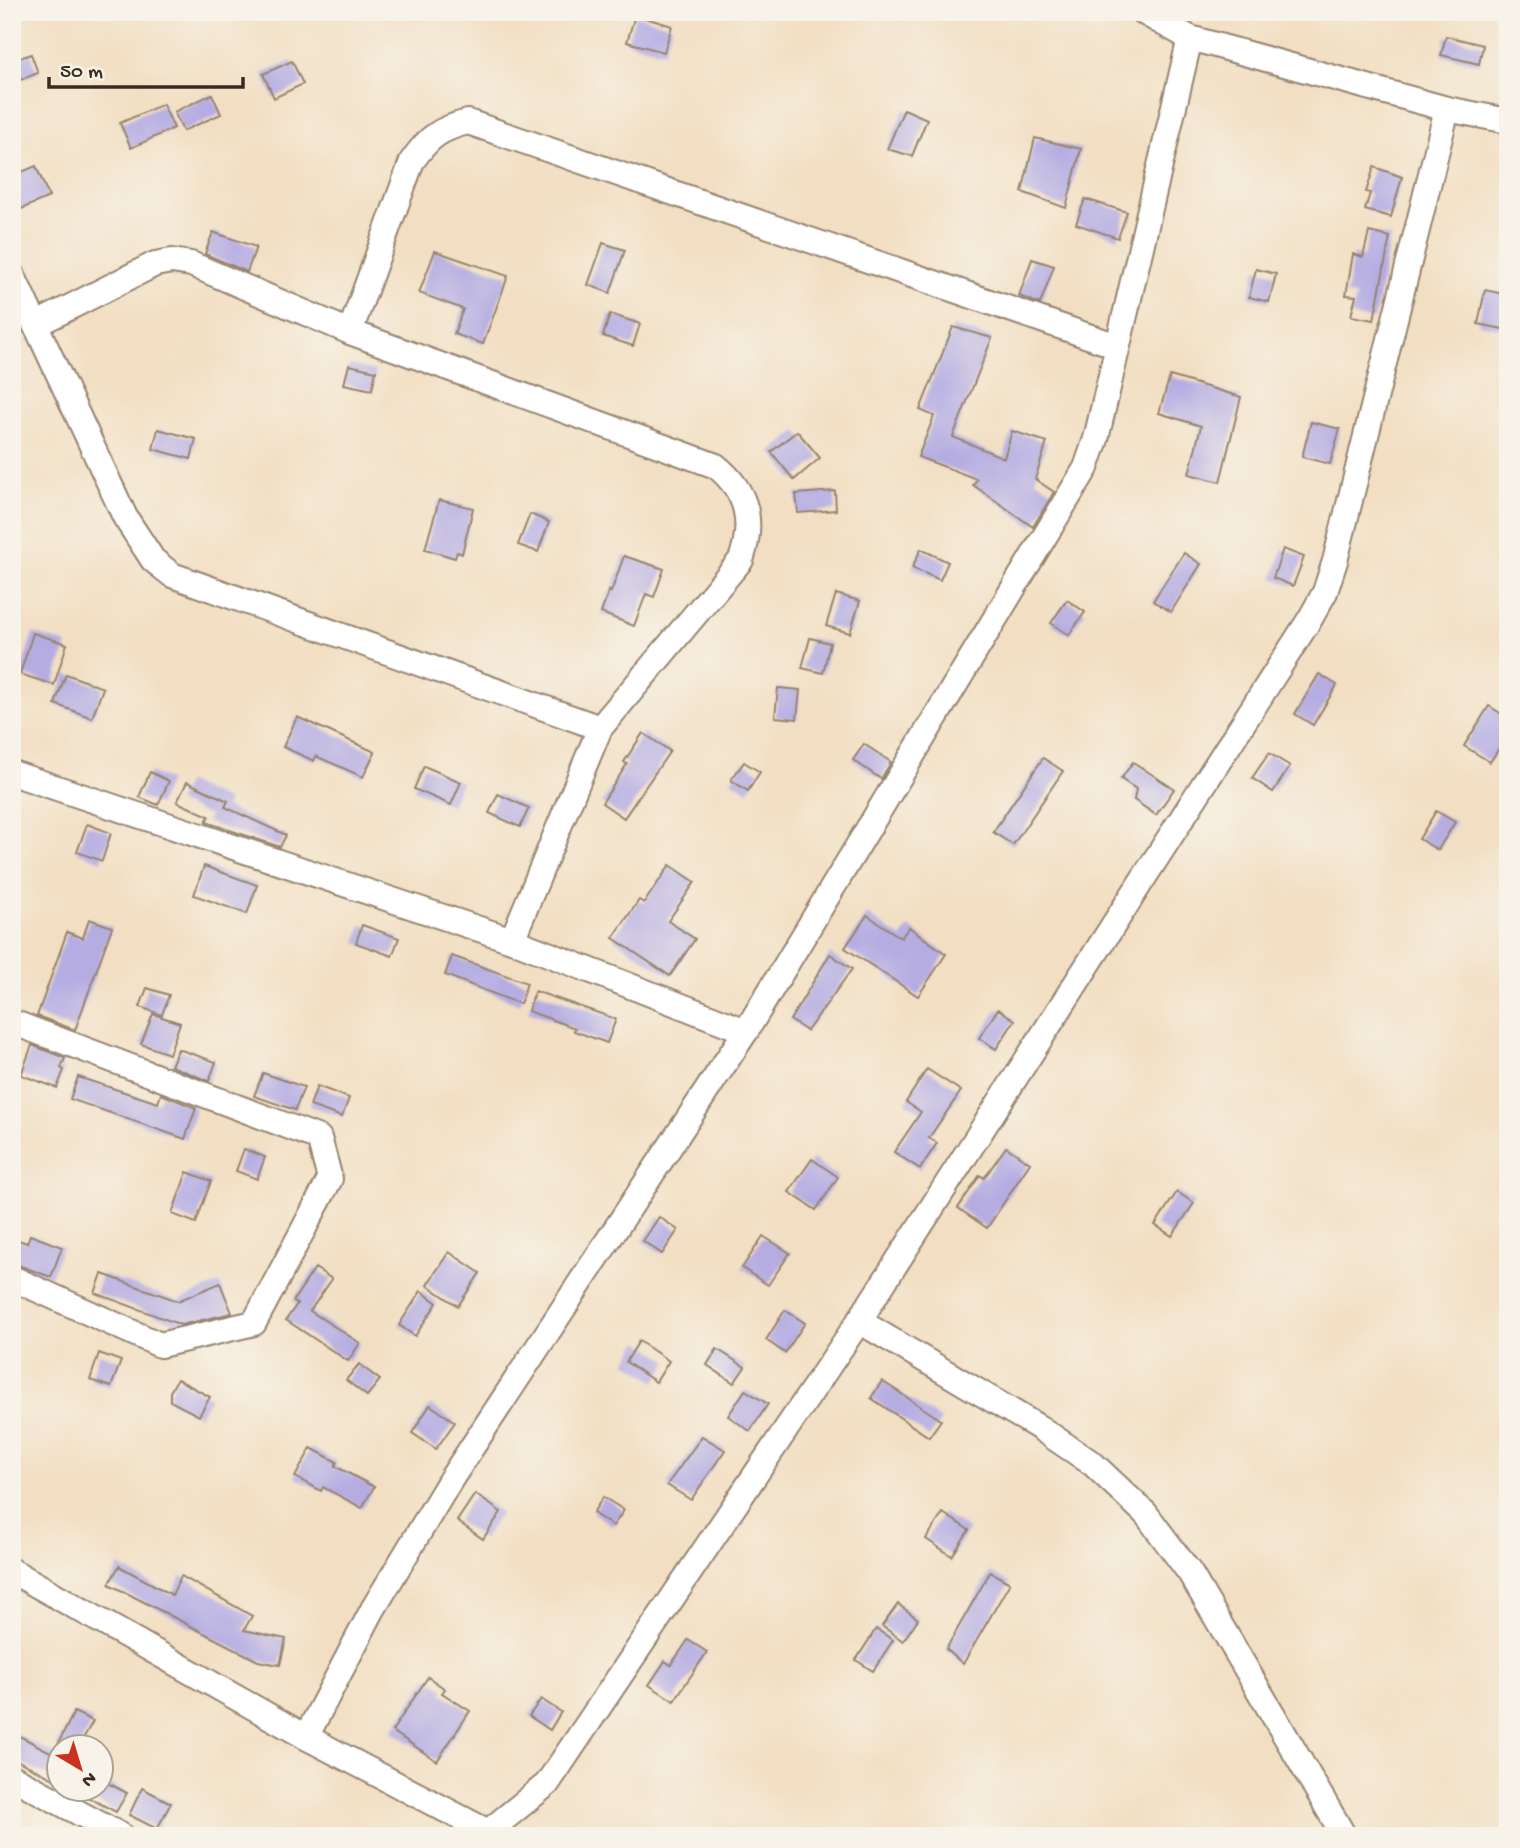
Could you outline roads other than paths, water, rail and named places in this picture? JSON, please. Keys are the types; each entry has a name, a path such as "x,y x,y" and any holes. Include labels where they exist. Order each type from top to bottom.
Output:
{"street":[{"path":"1143,12 1190,38 1447,109 1508,121"},
{"path":"306,1737 373,1609 451,1479 746,1031 1086,468 1096,439 1190,38"},
{"path":"12,1571 306,1737 488,1832 547,1784 859,1321 1325,592 1335,561 1447,109"},
{"path":"350,332 412,161 426,141 446,127 468,122 1117,345"},
{"path":"35,325 155,264 172,261 191,264 350,332 716,466 731,478 742,498 748,522 748,539 741,560 600,728 512,940"},
{"path":"12,274 125,517 153,560 172,575 600,728"},
{"path":"12,773 512,940 746,1031"},
{"path":"12,1022 319,1138 330,1180 254,1323 160,1345 12,1278"},
{"path":"859,1321 1040,1428 1093,1464 1146,1514 1191,1573 1344,1836"},
{"path":"12,1777 122,1836"}]}
